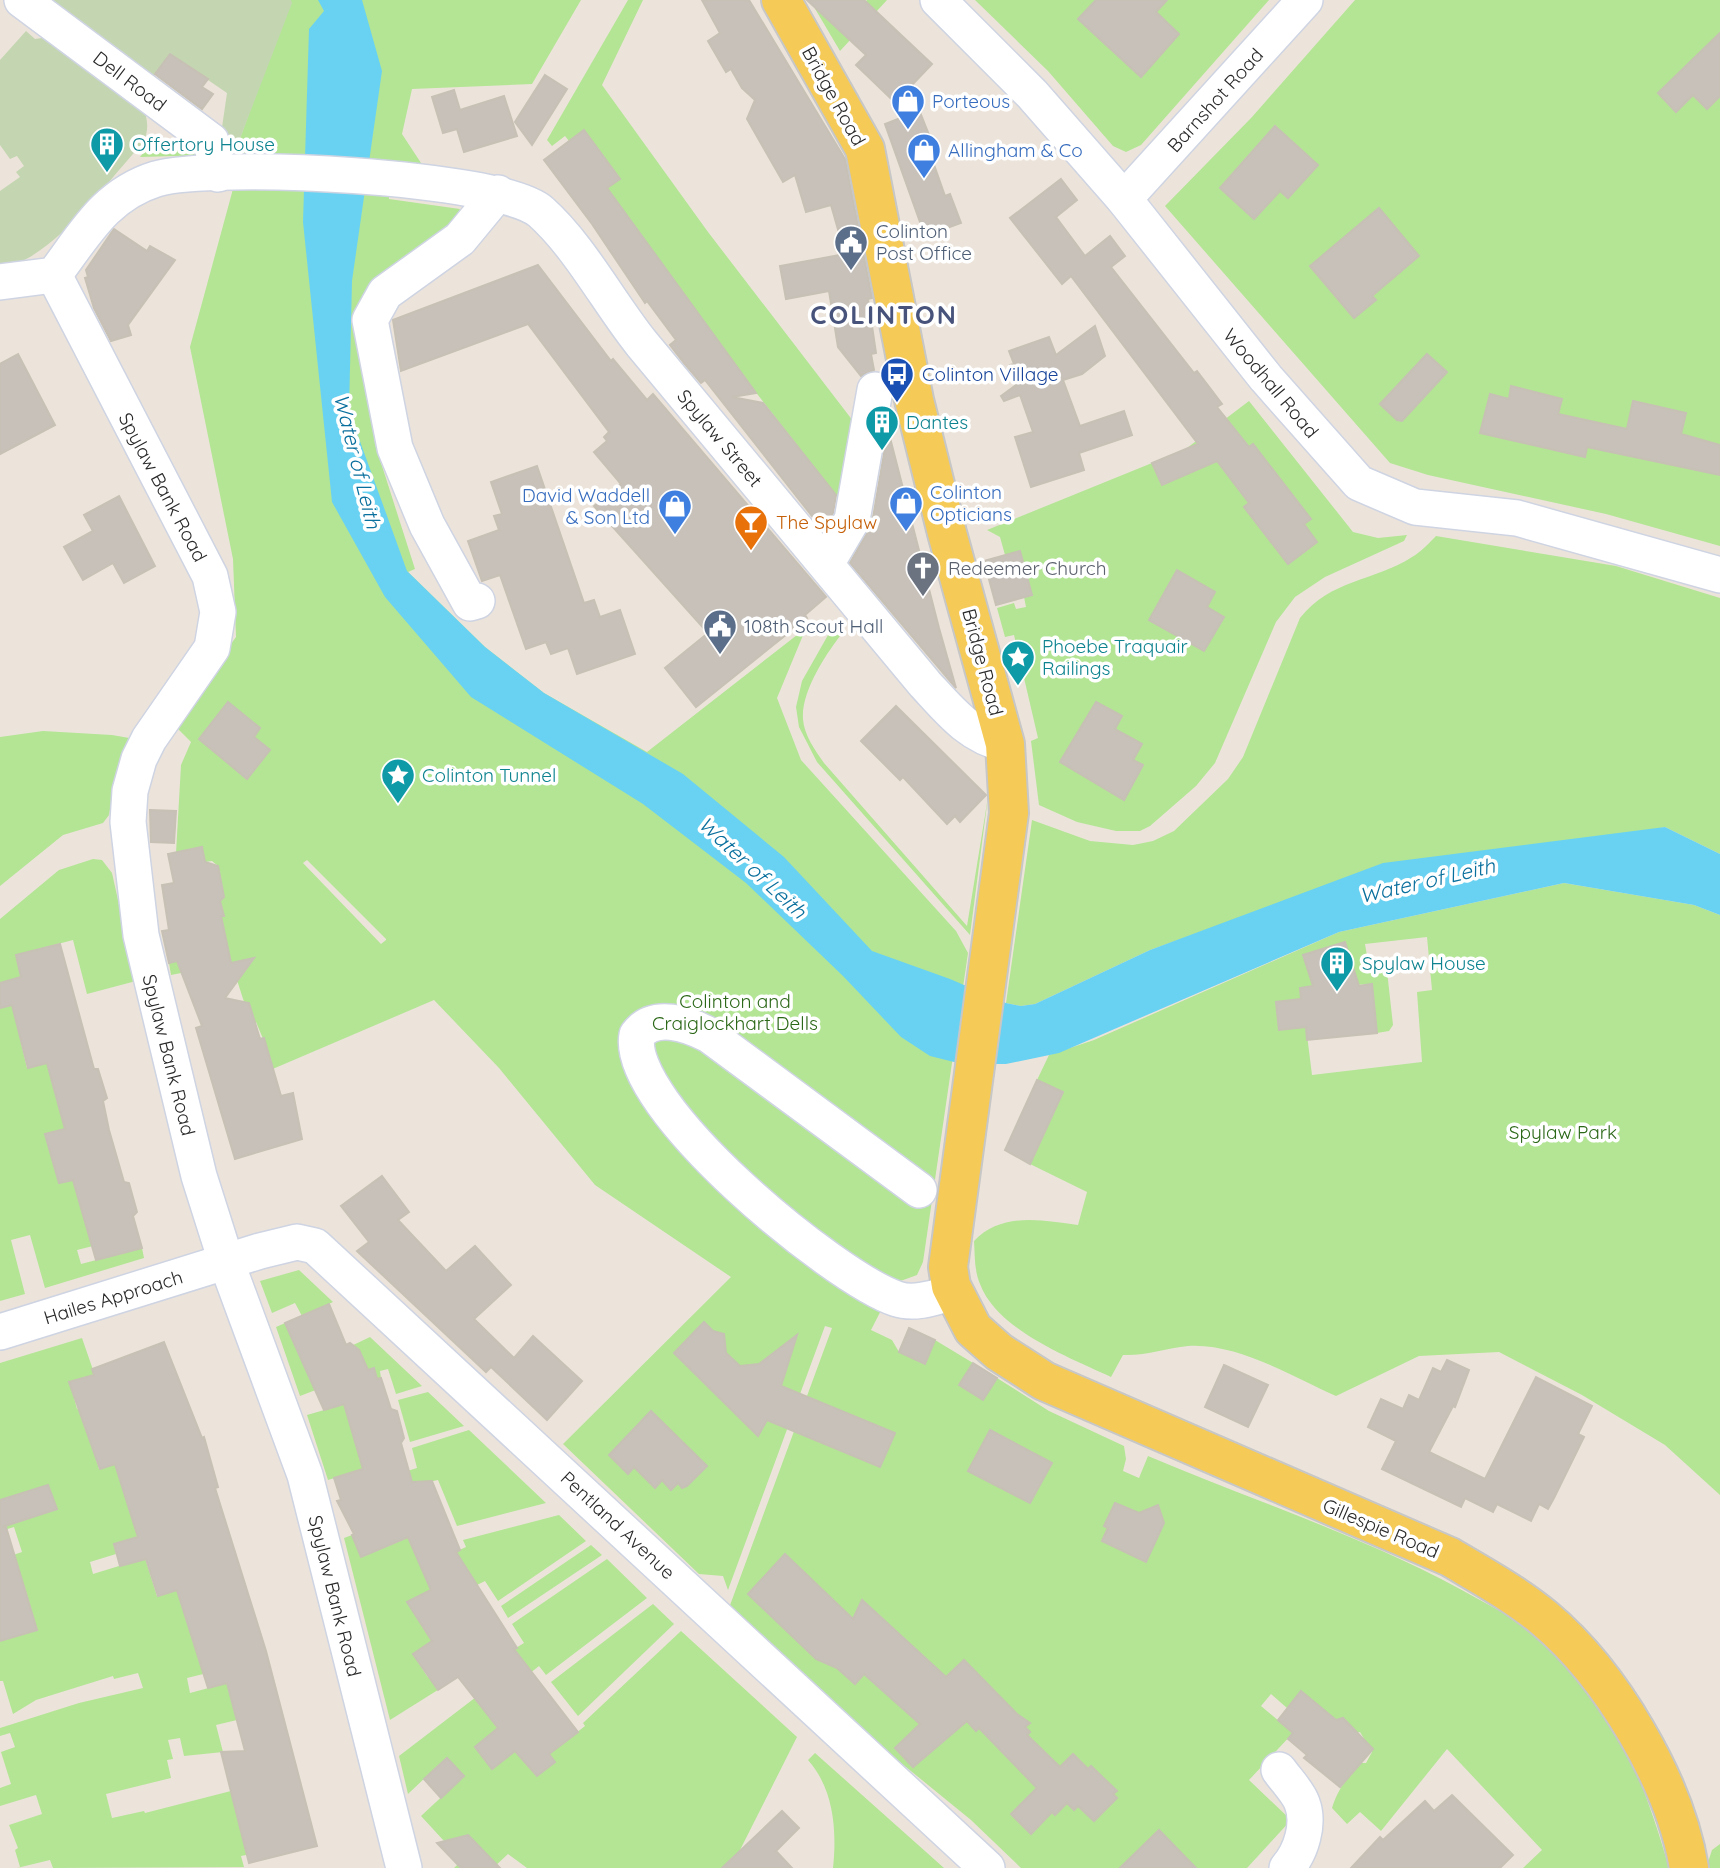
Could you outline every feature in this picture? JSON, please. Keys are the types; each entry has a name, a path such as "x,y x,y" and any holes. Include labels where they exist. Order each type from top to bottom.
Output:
{"main road":[{"name":"Bridge Road","path":"781,0 865,149 915,400 947,533 1005,744 1010,798 948,1267 957,1300"},
{"name":"Gillespie Road","path":"957,1300 978,1336 1044,1381 1450,1557 1503,1588 1545,1619 1582,1656 1611,1693 1636,1732 1674,1812 1689,1868"}],"street":[{"name":"Dell Road","path":"22,0 211,141 219,174"},
{"name":"Woodhall Road","path":"938,0 1032,94 1124,200 1277,392 1359,483 1415,507 1517,518 1720,575"},
{"name":"Barnshot Road","path":"1124,200 1305,0"},
{"name":"Spylaw Street","path":"219,174 276,170 412,181 498,193 540,210 629,328 925,684 963,725 985,739 1005,744"},
{"path":"0,282 54,275 114,198 158,178 219,174"},
{"path":"477,601 470,603 427,525 395,448 370,320 385,293 460,239 498,193"},
{"name":"Spylaw Bank Road","path":"54,275 210,576 218,600 218,626 212,648 155,729 139,759 130,791 128,822 137,914 182,1114 226,1261 305,1475 404,1868"},
{"path":"825,564 852,520 875,390"},
{"path":"919,1190 709,1035 682,1024 665,1022 646,1026 638,1035 638,1059 665,1104 698,1144 765,1211 862,1281 899,1300 957,1300"},
{"name":"Pentland Avenue","path":"226,1261 297,1242 309,1243 321,1251 987,1868"},
{"name":"Hailes Approach","path":"0,1332 226,1261"},
{"path":"1279,1770 1302,1803 1303,1837 1296,1857 1287,1868"}],"green space":[{"path":"33,0 291,0 292,3 236,149 221,134 227,93 170,54 149,83"},
{"name":"Colinton and Craiglockhart Dells","path":"291,0 581,0 532,84 412,89 402,134 423,166 390,165 389,199 460,209 451,227 382,284 371,404 375,444 415,569 408,572 485,647 544,693 647,752 806,628 777,698 801,760 956,931 968,953 923,1262 917,1275 895,1283 871,1330 892,1340 899,1352 924,1364 935,1340 973,1363 960,1385 983,1400 997,1378 1049,1411 1124,1446 1126,1459 1123,1471 1139,1478 1148,1456 1358,1540 1440,1579 1534,1632 1563,1657 1616,1730 1651,1810 1669,1868 1523,1868 1542,1850 1447,1749 1381,1831 1360,1812 1347,1824 1332,1808 1344,1783 1361,1763 1366,1763 1372,1752 1360,1732 1354,1734 1343,1718 1336,1720 1301,1691 1287,1708 1271,1694 1261,1706 1293,1733 1249,1780 1291,1820 1247,1868 1021,1868 971,1820 890,1754 729,1608 832,1328 825,1326 728,1590 723,1576 699,1574 563,1444 731,1277 595,1185 499,1068 434,1000 240,1083 269,1053 256,1022 251,1023 249,1004 244,1002 237,980 242,975 239,967 232,963 171,975 169,963 185,959 215,917 223,915 220,901 224,897 216,876 218,866 212,861 205,862 202,847 176,853 181,765 191,742 173,724 236,637 233,559 190,347 233,189 236,149","holes":["307,860 386,939 381,944 303,863"]},
{"path":"628,0 643,0 602,85 708,232 863,434 840,500 740,372 607,188 620,178 611,166 600,174 584,151 594,143 584,131 569,141 565,136 552,146 547,140"},
{"path":"867,0 887,0 840,51 814,7 839,30"},
{"path":"975,0 1269,0 1141,145 1126,152 1113,146 1048,71"},
{"path":"1355,0 1720,0 1720,546 1606,514 1428,475 1390,463 1165,206 1252,117"},
{"path":"26,31 35,39 55,36 113,77 139,101 147,127 143,143 78,217 40,250 20,262 0,269 0,191 20,177 16,172 24,166 17,156 10,159 0,145 0,60"},
{"path":"155,139 210,155 140,157"},
{"path":"1249,401 1353,532 1378,538 1407,535 1404,541 1325,577 1295,597 1276,622 1215,763 1196,786 1150,826 1140,831 1116,831 1077,822 1039,805 1031,741 1038,738 1014,635 1005,637 997,608 1014,603 1016,609 1026,607 1024,597 1032,595 1020,551 1005,555 1000,537 987,530 1152,463 1162,485 1196,470 1187,448"},
{"path":"1436,536 1616,566 1720,598 1720,854 1665,827 1237,919 1150,950 1035,1004 1021,1006 1006,1003 1032,820 1090,841 1133,845 1153,841 1174,831 1228,779 1243,757 1300,618 1325,596 1397,565 1419,553"},
{"path":"836,621 844,631 823,661 803,708 808,737 824,763 967,926 988,797 970,935 817,762 799,727 796,707 802,681"},
{"path":"43,731 135,739 115,781 109,815 103,823 63,835 0,886 0,737"},
{"path":"93,859 102,860 112,873 136,981 87,994 73,940 16,955 21,977 0,983 0,919 59,870"},
{"name":"Spylaw Park","path":"1564,883 1694,905 1720,915 1720,1495 1665,1445 1582,1395 1499,1352 1419,1356 1336,1396 1264,1362 1207,1346 1123,1355 1111,1377 1036,1341 1018,1329 989,1300 977,1273 974,1241 985,1232 1009,1222 1036,1220 1078,1225 1087,1192 1030,1164 1063,1092 1037,1080 1049,1055 1094,1040 1339,932","holes":["1427,937 1432,990 1417,992 1422,1062 1312,1075 1306,1027 1279,1030 1276,1002 1301,999 1300,988 1371,984 1377,1033 1389,1031 1393,1025 1387,971 1370,973 1365,944"]},
{"path":"0,1001 12,1005 27,1068 48,1063 65,1129 46,1134 49,1147 81,1138 85,1150 113,1142 116,1153 55,1170 59,1183 79,1178 84,1218 89,1217 97,1245 77,1250 81,1264 142,1248 144,1258 45,1288 30,1235 11,1240 25,1294 0,1301"},
{"path":"299,1270 333,1302 302,1316 295,1303 272,1313 260,1281"},
{"path":"292,1320 295,1345 305,1368 370,1337 422,1386 396,1394 388,1369 380,1371 381,1378 377,1379 373,1368 300,1396 276,1327"},
{"path":"82,1338 101,1393 91,1442 99,1469 163,1450 222,1511 114,1544 116,1554 90,1562 93,1574 145,1558 157,1596 197,1584 268,1658 187,1678 190,1693 227,1683 237,1720 216,1725 223,1752 184,1756 180,1738 168,1740 173,1759 167,1760 171,1778 106,1794 112,1818 144,1811 145,1813 231,1791 251,1854 241,1856 244,1867 53,1868 50,1860 17,1868 20,1867 15,1850 18,1848 9,1825 42,1814 36,1795 0,1806 0,1788 11,1784 1,1752 15,1747 10,1733 0,1736 0,1728 79,1703 143,1688 138,1673 114,1679 113,1676 36,1700 13,1714 3,1681 0,1681 0,1641 37,1629 24,1585 0,1592 10,1556 22,1552 14,1527 1,1531 0,1528 56,1509 48,1485 0,1500 0,1363","holes":["84,1378 91,1405 77,1409 70,1382"]},
{"path":"428,1392 464,1426 410,1442 398,1400"},
{"path":"345,1404 364,1469 328,1480 307,1415"},
{"path":"469,1430 546,1503 457,1526 438,1480 419,1484 368,1483 417,1468 412,1448"},
{"path":"559,1515 586,1541 498,1601 485,1581 477,1585 468,1571 408,1602 436,1639 413,1654 427,1676 441,1688 390,1720 344,1538 352,1535 362,1557 408,1537 422,1567 466,1547 463,1540"},
{"path":"591,1545 602,1555 508,1618 501,1606"},
{"path":"607,1559 647,1598 546,1675 539,1666 484,1710 500,1731 492,1733 475,1747 492,1768 511,1754 513,1748 530,1769 585,1726 583,1723 681,1631 797,1737 739,1852 737,1868 527,1868 508,1854 493,1868 454,1868 478,1845 468,1835 444,1841 421,1816 464,1776 446,1758 408,1794 399,1756 514,1668 506,1654 524,1643 512,1624"},
{"path":"653,1604 674,1624 578,1716 551,1682"},
{"path":"815,1753 944,1868 833,1868 832,1811 817,1771 808,1760"},
{"path":"1720,1844 1720,1868 1706,1868 1712,1850"}],"water":[{"name":"Water of Leith","path":"318,0 362,0 382,71 352,281 349,411 407,571 485,647 544,693 683,774 784,857 872,951 950,979 1006,1003 1021,1006 1035,1004 1150,950 1383,863 1665,827 1720,854 1720,915 1694,905 1564,883 1339,932 1059,1053 1006,1064 962,1064 930,1056 901,1037 843,976 746,883 643,804 471,697 385,597 332,502 303,222 309,29 324,11"}],"building":[{"path":"702,0 749,0 845,159 872,298 868,299 876,353 871,354 874,370 861,376 838,347 829,291 786,299 780,266 845,254 831,205 806,212 795,175 783,182 747,119 755,100 742,88 731,69 726,72 708,41 720,33"},
{"path":"807,0 864,0 932,64 910,87 931,140 926,142 945,196 950,194 961,223 925,236 885,124 908,115 856,65 866,55"},
{"path":"1096,0 1167,0 1156,12 1179,34 1141,77 1078,19"},
{"path":"1720,33 1720,96 1707,109 1693,95 1676,112 1658,93"},
{"path":"170,54 208,79 202,87 213,94 202,109 155,74"},
{"path":"545,75 567,89 532,145 515,122"},
{"path":"454,90 460,110 504,96 517,136 464,152 457,129 443,133 432,97"},
{"path":"1275,126 1318,165 1288,198 1280,191 1254,219 1220,188"},
{"path":"584,130 620,179 607,188 756,393 732,397 763,403 836,495 833,513 823,530 705,380 701,383 670,345 676,340 647,301 645,303 592,224 544,160"},
{"path":"1061,179 1077,200 1056,217 1085,256 1110,236 1125,256 1111,267 1194,373 1197,371 1210,388 1222,404 1217,407 1249,447 1253,444 1311,519 1304,524 1317,542 1288,564 1244,507 1249,503 1217,461 1162,485 1152,463 1198,444 1071,276 1062,284 1010,218"},
{"path":"1379,208 1419,256 1372,296 1376,300 1354,318 1310,266"},
{"path":"114,229 147,251 150,246 175,260 128,325 131,335 111,341 94,308 85,278 88,277 86,270"},
{"path":"538,265 611,361 613,359 647,400 653,394 826,597 805,615 807,618 696,707 665,668 708,633 594,506 621,484 594,452 607,441 604,437 609,432 528,324 401,371 393,320"},
{"path":"1095,326 1105,356 1082,374 1063,380 1080,426 1124,411 1132,435 1079,453 1084,470 1031,487 1015,437 1033,432 1020,395 1004,401 1001,396 1016,385 1010,365 1014,364 1009,351 1049,337 1056,355"},
{"path":"18,354 55,425 0,454 0,364"},
{"path":"1427,354 1447,372 1402,421 1397,420 1380,404"},
{"path":"1511,386 1562,399 1558,414 1627,429 1633,401 1686,413 1681,434 1720,445 1720,475 1587,447 1585,457 1480,433 1490,394 1509,399"},
{"path":"888,430 956,688 850,563 872,524"},
{"path":"537,466 584,603 594,600 600,617 620,610 635,654 577,674 568,648 551,654 546,642 526,649 500,575 482,581 468,541 499,530 494,516 502,514 491,482"},
{"path":"119,496 155,566 124,583 113,563 83,580 64,547 93,531 84,515"},
{"path":"1020,551 1032,595 996,605 984,561"},
{"path":"1177,570 1215,592 1207,607 1224,617 1204,651 1149,620"},
{"path":"228,702 260,728 254,737 270,750 247,779 199,739"},
{"path":"1096,702 1122,716 1115,729 1142,744 1133,760 1143,765 1124,800 1060,762"},
{"path":"896,706 986,795 960,822 955,816 947,824 903,777 900,780 861,741"},
{"path":"150,810 176,811 174,843 151,842"},
{"path":"202,847 205,862 218,866 224,897 220,901 224,916 221,916 231,963 254,958 225,998 249,1003 260,1039 264,1038 281,1096 293,1093 302,1139 235,1159 196,1028 202,1026 177,961 169,963 162,931 169,930 162,885 174,883 168,854"},
{"name":"Spylaw House","path":"1345,942 1359,986 1372,984 1377,1033 1307,1040 1306,1027 1279,1030 1276,1002 1301,999 1300,988 1313,986 1303,955"},
{"path":"60,944 94,1069 98,1069 107,1098 103,1101 109,1130 124,1182 129,1183 137,1212 133,1216 142,1248 96,1260 73,1180 59,1183 45,1134 65,1129 47,1063 28,1068 12,1005 0,1008 0,983 21,977 16,955"},
{"path":"1037,1080 1063,1092 1030,1164 1005,1150"},
{"path":"382,1176 409,1212 398,1220 446,1271 475,1246 511,1285 474,1319 514,1358 533,1336 582,1381 547,1420 491,1367 486,1372 357,1251 369,1242 341,1206"},
{"path":"329,1304 346,1345 350,1343 359,1350 368,1370 374,1368 377,1379 381,1378 391,1409 397,1411 404,1438 401,1443 412,1482 432,1481 460,1550 456,1552 517,1648 514,1649 578,1732 549,1754 555,1762 537,1776 515,1751 492,1769 475,1747 498,1728 458,1677 438,1690 413,1654 432,1641 407,1602 431,1590 408,1537 361,1557 352,1535 354,1534 337,1501 341,1500 334,1478 363,1469 344,1404 324,1410 285,1323"},
{"path":"704,1322 713,1331 724,1334 726,1353 740,1366 759,1364 797,1335 781,1386 895,1433 880,1467 767,1420 758,1436 674,1353"},
{"path":"909,1328 935,1340 925,1364 899,1352"},
{"path":"164,1342 202,1438 204,1437 218,1487 215,1488 266,1651 317,1846 249,1863 221,1752 245,1751 227,1683 208,1688 177,1590 158,1596 146,1559 120,1566 114,1544 138,1537 115,1464 100,1469 69,1382 94,1375 92,1369"},
{"path":"1447,1360 1469,1370 1455,1407 1453,1406 1429,1452 1485,1479 1536,1377 1592,1406 1578,1434 1584,1437 1554,1498 1548,1509 1539,1504 1531,1521 1497,1504 1493,1512 1465,1498 1461,1507 1382,1469 1396,1441 1368,1427 1381,1399 1403,1409 1409,1395 1419,1400 1433,1368 1441,1372"},
{"path":"973,1363 997,1378 983,1400 959,1385"},
{"path":"1224,1365 1268,1385 1248,1427 1205,1407"},
{"path":"651,1411 707,1466 687,1486 682,1488 678,1483 671,1490 662,1480 655,1488 634,1467 628,1474 609,1455"},
{"path":"990,1430 1052,1463 1030,1503 968,1471"},
{"path":"48,1485 57,1509 2,1527 6,1527 37,1630 0,1641 0,1500"},
{"path":"1115,1503 1139,1513 1158,1505 1164,1523 1146,1562 1102,1541 1108,1528 1104,1526"},
{"path":"785,1554 853,1619 862,1600 946,1677 964,1660 1017,1714 1030,1723 1025,1727 1030,1732 1027,1735 1060,1767 1073,1754 1088,1769 1091,1766 1117,1791 1113,1794 1117,1798 1094,1821 1078,1806 1074,1810 1067,1803 1055,1815 1052,1812 1031,1834 1011,1814 1037,1788 979,1728 976,1731 967,1721 913,1767 895,1748 920,1724 864,1674 855,1684 837,1668 816,1659 748,1594"},
{"path":"1301,1691 1336,1720 1343,1718 1373,1749 1340,1787 1304,1758 1307,1755 1288,1739 1293,1733 1278,1720"},
{"path":"447,1758 464,1776 441,1798 424,1779"},
{"path":"1452,1795 1513,1855 1500,1868 1351,1868 1380,1837 1383,1840 1425,1801 1434,1811"},
{"path":"782,1811 799,1828 776,1851 792,1868 722,1868"},
{"path":"1159,1830 1196,1868 1120,1868"},
{"path":"468,1835 500,1868 461,1868 437,1843"}],"place":[{"name":"Porteous","path":"908,131"},
{"name":"Offertory House","path":"107,174"},
{"name":"Allingham & Co","path":"924,180"},
{"name":"Colinton Post Office","path":"851,272"},
{"name":"Colinton Village","path":"897,404"},
{"name":"Dantes","path":"882,452"},
{"name":"Colinton Opticians","path":"906,533"},
{"name":"David Waddell & Son Ltd","path":"675,536"},
{"name":"The Spylaw","path":"751,552"},
{"name":"Redeemer Church","path":"923,598"},
{"name":"108th Scout Hall","path":"720,656"},
{"name":"Phoebe Traquair Railings","path":"1018,687"},
{"name":"Colinton Tunnel","path":"398,805"},
{"name":"Spylaw House","path":"1337,993"}],"district":[{"name":"COLINTON","path":"884,314"}]}
